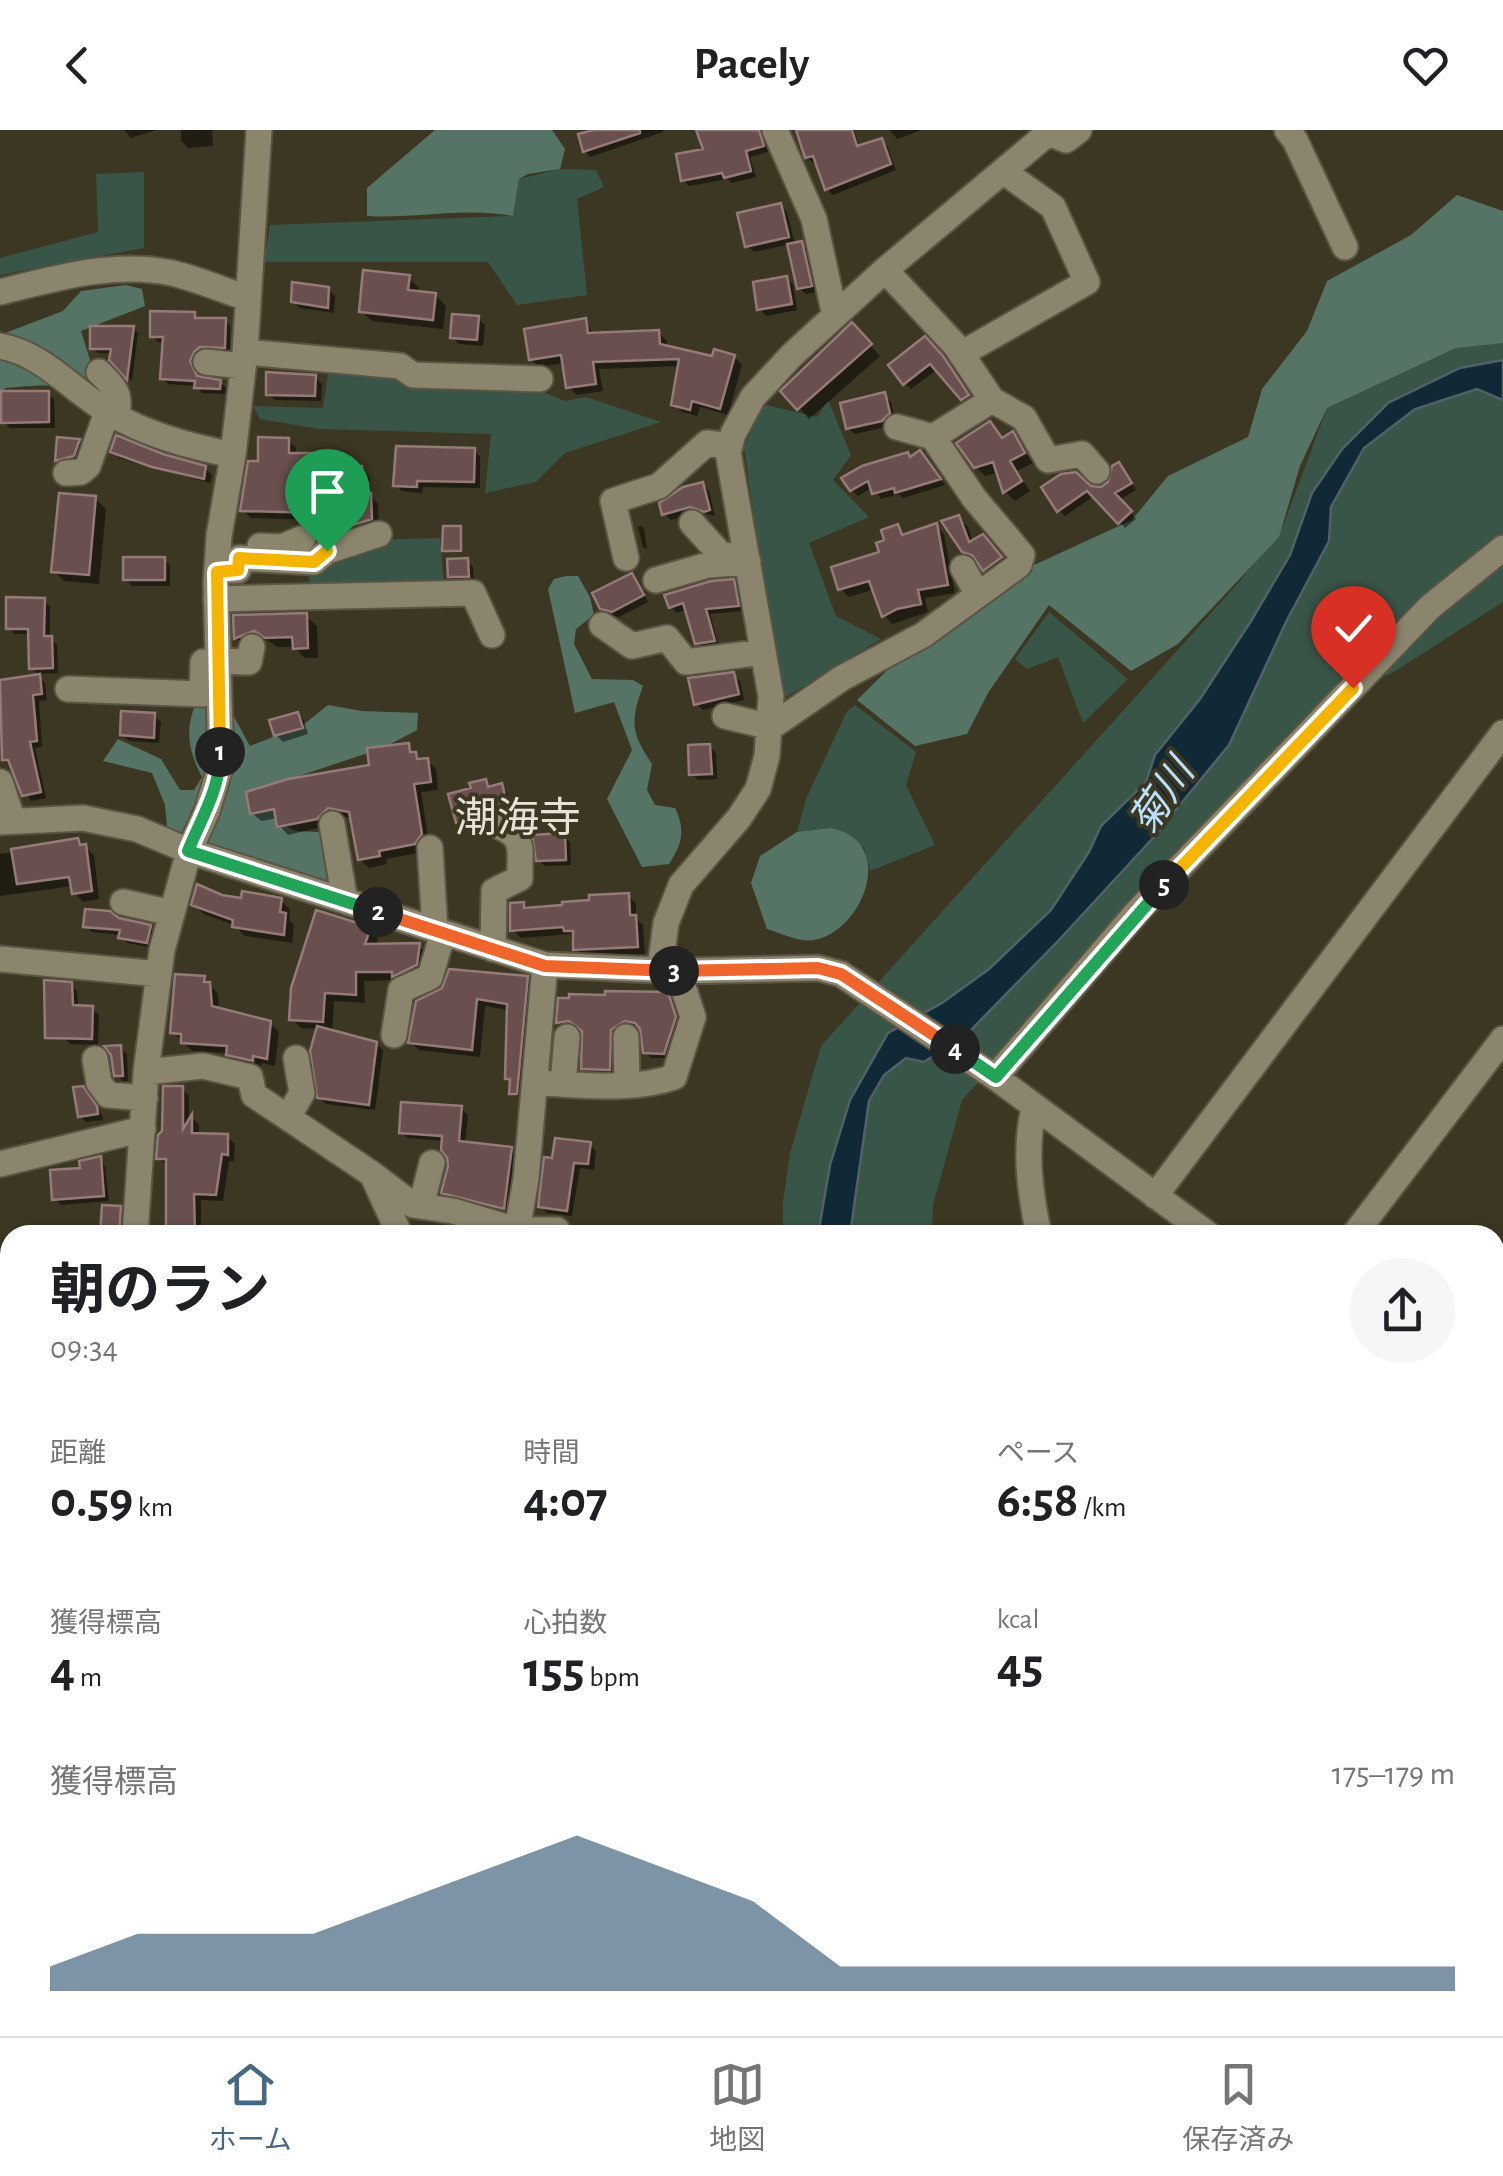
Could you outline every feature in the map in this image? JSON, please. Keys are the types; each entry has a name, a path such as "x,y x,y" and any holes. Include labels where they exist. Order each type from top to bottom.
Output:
{"street":[{"path":"136,1225 159,974 188,851 207,811 220,765 218,544 244,359 260,130"},
{"path":"775,130 814,219 834,316"},
{"path":"534,1083 627,1084 659,1082 674,1076 693,1018 669,971 666,922 681,885 758,789 771,727 771,696 728,452 753,397 885,270 1051,132 1066,140 1079,130"},
{"path":"1287,130 1345,247"},
{"path":"960,354 1087,282 1053,207 1004,172"},
{"path":"0,292 74,273 131,269 172,273 247,298"},
{"path":"885,270 960,354 992,400 1024,418 1048,460 1082,454 1096,472"},
{"path":"0,346 42,364 112,414 157,436 233,454"},
{"path":"206,362 244,359 400,366 413,375 540,378"},
{"path":"66,473 81,472 88,466 120,402 116,389 99,372"},
{"path":"933,437 992,400"},
{"path":"725,716 771,727 842,678 922,635 1019,565 1022,554 974,498 933,437 897,426"},
{"path":"626,558 612,501 659,486 707,443 730,446"},
{"path":"948,504 974,498"},
{"path":"692,524 722,556 747,558"},
{"path":"217,572 238,570 239,558 314,562 327,551 379,534"},
{"path":"218,544 282,548 303,538"},
{"path":"991,1074 1137,912 1430,607 1503,548"},
{"path":"656,580 747,558"},
{"path":"963,568 977,594"},
{"path":"68,689 202,694 205,622 217,609 473,593 492,635"},
{"path":"602,625 632,646 667,638 686,662 764,652"},
{"path":"218,661 249,662 252,647"},
{"path":"1155,1196 1503,733"},
{"path":"0,782 7,822 84,818 137,828 188,851 545,966 669,971 818,968 841,974 991,1074 1195,1225"},
{"path":"332,824 345,901"},
{"path":"493,949 494,892 520,878 519,840 496,825"},
{"path":"394,1035 401,990 430,976 439,932 430,848"},
{"path":"123,902 172,913"},
{"path":"0,959 159,974"},
{"path":"518,1225 526,1179 545,966"},
{"path":"563,1084 566,1037"},
{"path":"626,1037 627,1084"},
{"path":"1362,1225 1503,1039"},
{"path":"95,1059 99,1083 108,1095 146,1085 211,1055 250,1077 254,1095 413,1205 500,1225"},
{"path":"288,1118 302,1093 296,1058"},
{"path":"1034,1108 1028,1134 1028,1162 1037,1225"},
{"path":"0,1164 143,1128"},
{"path":"421,1206 432,1163"},
{"path":"372,1174 395,1225"}],"green space":[{"path":"435,130 552,130 565,149 560,169 519,179 513,216 367,216 367,188"},
{"path":"560,169 596,170 604,187 577,199 587,295 517,305 488,262 264,262 270,225 513,216 519,179"},
{"path":"144,172 144,248 0,275 0,258 98,232 96,174"},
{"path":"1457,195 1503,211 1503,343 1456,348 1327,408 1300,466 1279,537 1178,644 1131,671 1049,605 988,693 967,734 915,746 857,700 923,635 982,589 1132,520 1168,476 1248,437 1262,389 1307,331 1327,281 1411,235"},
{"path":"126,285 142,289 145,306 81,331 109,400 80,390 46,386 5,388 0,400 0,335 63,311 81,291"},
{"path":"1503,342 1503,602 1389,675 1380,676 1152,897 962,1100 933,1205 932,1225 783,1225 790,1153 821,1046 1239,582 1283,526 1327,408 1456,348"},
{"path":"328,374 392,376 541,391 565,401 586,397 661,422 565,453 536,482 485,493 491,434 320,429 260,419 253,406 323,408"},
{"path":"828,400 851,455 833,480 869,517 809,543 836,616 881,639 786,697 768,610 744,448 762,404 817,417"},
{"path":"440,538 445,599 313,608 307,563 368,540"},
{"path":"578,576 590,597 594,615 576,629 574,644 592,679 633,680 643,686 635,727 652,764 647,790 655,805 675,808 681,824 680,844 669,864 642,867 607,799 632,750 614,702 575,713 548,589 554,579"},
{"path":"1049,612 1128,679 1083,723 1058,657 1027,669 1015,659"},
{"path":"206,683 227,704 250,746 303,725 328,705 418,713 417,730 383,748 296,777 281,791 283,825 296,831 319,832 332,848 331,885 168,837 165,805 152,773 103,761 118,739 161,759 180,790 194,790 202,777 189,730 194,707"},
{"path":"855,705 916,752 906,785 935,845 870,871 864,848 830,828 797,832 806,799 847,711"},
{"path":"830,828 851,836 863,849 868,866 859,904 832,933 814,940 767,929 751,883 760,856 797,832"}],"water":[{"name":"菊川","path":"1503,360 1503,400 1477,389 1415,409 1364,448 1331,507 1329,541 1229,745 1152,839 967,1034 924,1062 906,1058 884,1075 869,1101 851,1225 820,1225 830,1165 850,1100 888,1033 942,1003 989,969 1051,910 1101,826 1146,782 1155,755 1200,699 1251,621 1290,555 1312,493 1342,449 1388,403 1460,368"}],"building":[{"path":"594,130 640,133 583,152 578,134"},
{"path":"696,130 759,130 764,146 746,151 751,171 724,178 722,173 681,181 676,154 703,149"},
{"path":"796,130 852,130 857,146 882,138 891,164 825,190 813,156 805,158"},
{"path":"781,203 789,237 745,247 737,213"},
{"path":"802,241 812,286 797,289 787,244"},
{"path":"363,270 410,275 408,290 436,293 433,320 359,312"},
{"path":"787,276 792,304 757,310 753,282"},
{"path":"292,282 329,287 328,308 291,302"},
{"path":"150,311 195,312 195,318 226,318 225,348 200,347 190,361 197,376 221,380 220,389 194,388 195,381 160,379 163,337 150,337"},
{"path":"452,314 479,316 477,340 450,338"},
{"path":"586,318 588,333 659,330 660,344 712,356 714,349 735,355 720,409 692,401 690,410 671,405 679,359 593,362 596,384 566,388 561,355 529,360 524,329"},
{"path":"852,322 872,344 797,410 780,391"},
{"path":"90,326 134,326 127,380 109,360 111,349 90,349"},
{"path":"925,336 969,395 961,400 930,364 903,385 888,365"},
{"path":"266,372 316,375 315,396 266,395"},
{"path":"1,391 49,391 49,422 1,423"},
{"path":"885,392 890,413 882,421 846,429 840,403"},
{"path":"990,421 1002,438 1013,431 1025,453 1010,461 1022,481 1003,493 993,462 974,468 956,443"},
{"path":"116,435 206,466 204,479 110,452"},
{"path":"57,437 80,439 74,456 55,461"},
{"path":"258,437 289,438 289,453 327,453 327,466 362,466 363,493 371,493 372,519 347,527 318,529 317,513 240,511 248,461 258,461"},
{"path":"396,446 475,448 474,482 417,481 417,487 393,486"},
{"path":"920,450 941,479 895,493 894,488 872,494 868,481 850,491 841,478 862,466 908,452 910,457"},
{"path":"1119,462 1132,483 1115,493 1132,511 1118,524 1087,491 1057,512 1041,487 1061,474 1076,472 1091,486 1101,487 1108,482 1112,466"},
{"path":"703,482 710,510 690,507 662,515 659,503 683,487"},
{"path":"59,493 96,496 89,575 51,572"},
{"path":"959,515 969,542 983,534 1002,557 983,571 972,555 962,552 941,521"},
{"path":"937,523 948,585 918,590 921,604 882,617 869,581 838,590 831,567 879,552 876,543 884,540 881,530 898,524 902,535"},
{"path":"443,526 461,526 461,551 442,551"},
{"path":"123,557 165,557 165,580 123,580"},
{"path":"468,558 469,577 448,577 447,559"},
{"path":"632,573 644,595 612,612 600,609 592,593"},
{"path":"734,579 739,606 706,609 715,641 695,644 683,603 669,608 664,595 711,581"},
{"path":"6,597 45,598 44,636 52,636 53,668 29,669 28,629 6,629"},
{"path":"307,613 308,648 293,649 292,637 265,638 254,631 234,639 233,615"},
{"path":"734,672 739,694 694,705 688,678"},
{"path":"40,674 42,694 33,695 37,741 30,742 41,792 22,796 8,760 2,760 0,680"},
{"path":"121,711 155,713 154,738 120,735"},
{"path":"298,712 303,728 274,736 269,720"},
{"path":"409,743 410,752 416,752 417,759 428,758 431,782 414,784 422,834 415,844 358,860 349,812 328,808 317,819 277,827 274,809 250,814 246,792 288,779 369,765 367,748"},
{"path":"710,744 712,774 689,775 688,745"},
{"path":"486,779 488,787 502,783 508,809 494,809 456,823 448,794"},
{"path":"565,833 566,860 536,861 532,835"},
{"path":"78,838 80,845 86,844 92,891 72,894 69,877 17,884 11,849"},
{"path":"197,884 222,895 241,898 242,891 282,898 280,912 286,913 284,935 232,927 233,920 191,905"},
{"path":"629,893 630,915 636,915 638,947 573,950 573,931 564,931 563,927 510,931 510,903 524,902 524,908 562,905 589,900 589,895"},
{"path":"85,909 110,911 119,918 151,925 147,943 118,938 120,930 83,927"},
{"path":"316,910 371,927 365,944 420,943 417,965 392,977 392,972 356,972 356,995 325,993 323,1022 289,1020 291,988"},
{"path":"449,969 528,976 517,1094 509,1094 510,1079 505,1079 507,1004 477,999 472,1050 408,1043 416,1001 442,988"},
{"path":"175,974 205,976 204,982 210,982 212,1006 271,1021 267,1059 253,1056 253,1061 226,1055 227,1046 181,1043 181,1034 170,1033"},
{"path":"44,980 72,982 73,1005 93,1006 92,1039 45,1038"},
{"path":"605,991 668,992 676,1017 664,1054 643,1053 640,1029 625,1021 611,1030 610,1070 581,1069 582,1031 569,1021 556,1023 558,998 569,998 569,994 605,995"},
{"path":"317,1026 377,1042 369,1105 317,1098 310,1051"},
{"path":"121,1045 123,1076 114,1076 111,1055 104,1046"},
{"path":"83,1086 98,1114 78,1117 73,1087"},
{"path":"163,1086 183,1086 183,1129 192,1114 192,1133 228,1134 228,1155 222,1154 216,1195 194,1194 195,1225 166,1225 166,1159 156,1159 158,1135 162,1131"},
{"path":"401,1102 462,1106 459,1141 512,1147 504,1209 441,1193 448,1166 441,1150 442,1136 399,1133"},
{"path":"555,1138 591,1142 588,1164 574,1163 567,1211 538,1207 544,1157 552,1158"},
{"path":"101,1156 104,1196 52,1200 50,1170 80,1168 79,1161"},
{"path":"102,1205 121,1206 120,1225 101,1225"}],"district":[{"name":"潮海寺","path":"518,817"}],"route":[{"path":"327,551 314,562 239,558 238,570 217,572 220,765 207,811 188,851 545,966 678,972 818,968 841,974 996,1077 1137,912 1353,688"}]}
